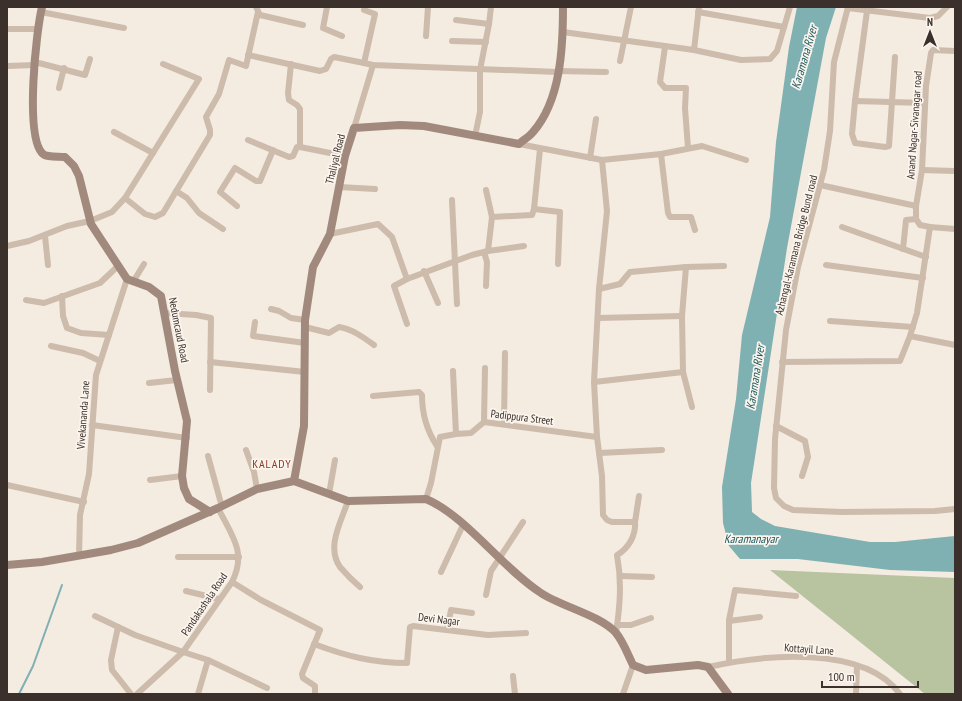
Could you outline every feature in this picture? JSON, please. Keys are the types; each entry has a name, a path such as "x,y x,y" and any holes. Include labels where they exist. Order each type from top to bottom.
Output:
{"street":[{"path":"327,7 323,28 342,36"},
{"path":"364,63 375,14 364,10 365,7"},
{"path":"426,36 428,7"},
{"path":"475,136 480,112 480,70 491,7"},
{"path":"519,144 533,133 542,120 557,84 563,32 563,7"},
{"path":"620,61 631,7"},
{"path":"563,32 694,50 741,60 770,59 777,51 790,7"},
{"path":"848,8 867,11 877,10 930,18 938,16 947,7"},
{"name":"Azhangal-Karamana Bridge Bund road","path":"848,8 834,62 830,131 824,170 798,267 786,330 776,426 774,488 776,498 784,506 793,510 804,511 935,511 955,509"},
{"path":"124,28 41,9 35,64 34,117 36,136 41,153 46,156 65,157 74,166 79,176 90,221 118,266 130,280"},
{"path":"257,9 260,15 303,25"},
{"path":"125,198 145,214 156,217 163,213 210,135 206,117 219,94 229,60 246,66 257,9"},
{"path":"694,50 698,10 784,27"},
{"path":"867,11 852,134 855,143 885,147 889,146 895,57"},
{"path":"456,20 489,24"},
{"path":"7,29 38,29"},
{"path":"452,41 486,42"},
{"path":"665,47 660,82 661,86 665,88 686,88 685,108 688,148"},
{"name":"Anand Nagar-Sivanagar road","path":"916,219 916,206 922,170 925,102 931,53 933,50 955,51"},
{"path":"248,55 320,71 326,69 331,59 334,57 373,65 425,66 480,70 606,72"},
{"path":"7,66 35,64 64,68 85,75 90,59"},
{"path":"7,246 29,242 67,226 90,221 112,212 125,198 199,79 163,64"},
{"path":"291,64 288,93 289,100 300,109 300,147"},
{"path":"354,128 373,65"},
{"path":"59,88 64,68"},
{"path":"855,102 925,102"},
{"path":"590,158 596,119"},
{"name":"Thaliyal Road","path":"294,481 304,426 305,324 313,267 330,234 345,156 354,128 400,125 424,126 519,144"},
{"path":"114,132 153,153"},
{"path":"248,140 289,157 293,156 297,148 300,147"},
{"path":"519,144 602,160 661,154 702,146 746,160"},
{"path":"300,147 345,156"},
{"path":"492,217 528,216 534,213 540,149"},
{"path":"237,206 220,192 235,168 256,181 260,181 273,150"},
{"path":"661,154 668,213 670,217 691,216 695,230"},
{"path":"602,160 607,211 599,289 594,382 597,437 602,476 603,515 607,520 612,522 635,522"},
{"path":"922,170 955,171"},
{"path":"820,185 916,206"},
{"path":"339,187 375,189"},
{"path":"486,190 492,217 486,251 486,286"},
{"path":"176,191 187,198 199,213 223,228"},
{"path":"452,200 456,304"},
{"path":"534,209 560,212 558,264"},
{"path":"903,249 906,220 916,219 920,225 955,229"},
{"path":"330,234 361,228 370,224 382,225 392,237 407,279"},
{"path":"842,227 926,257"},
{"path":"782,362 900,361 913,327 923,278 930,227"},
{"path":"45,236 48,265"},
{"path":"408,324 394,286 424,271 486,251 524,246"},
{"name":"Vivekananda Lane","path":"79,556 80,515 89,474 96,375 108,335 130,280 144,264"},
{"path":"826,265 923,278"},
{"path":"26,300 44,302 100,283 118,266"},
{"path":"599,289 620,284 630,272 724,266"},
{"path":"686,268 682,316 683,372 692,407"},
{"path":"424,271 438,303"},
{"name":"Nedumcaud Road","path":"130,280 149,286 159,293 165,314 177,380 187,421 187,438 182,476 184,488 189,499 217,509"},
{"path":"62,296 67,328 81,333 108,335"},
{"path":"271,309 279,311 291,318 329,333 339,327 343,328 360,335 374,345"},
{"path":"165,314 196,315 211,318 210,390"},
{"path":"598,318 682,316"},
{"path":"830,321 913,327"},
{"path":"255,322 253,336 305,343"},
{"path":"910,336 955,345"},
{"path":"51,346 83,353 100,361"},
{"path":"504,424 505,353"},
{"path":"210,362 305,372"},
{"path":"484,422 485,368"},
{"path":"453,371 456,434"},
{"path":"594,382 683,372"},
{"path":"149,383 177,380"},
{"path":"373,396 419,392 422,395 425,419 430,436 437,446 431,483 426,499"},
{"name":"Padippura Street","path":"437,446 440,437 471,433 484,422 597,437"},
{"path":"92,425 187,438"},
{"path":"776,426 805,441 808,457 802,476"},
{"path":"246,450 254,472 257,489"},
{"path":"599,453 662,450"},
{"path":"178,557 239,558 237,547 217,509 208,456"},
{"path":"329,494 335,460"},
{"path":"150,480 182,476"},
{"path":"7,565 42,562 79,556 138,543 217,509 257,489 294,481 348,502 426,499 436,503 463,525 500,560 541,594 617,629 651,618"},
{"path":"7,485 84,502"},
{"path":"624,694 633,665 617,629 621,595 621,576 617,555 624,551 636,529 635,522 638,496"},
{"path":"348,502 334,545 334,553 340,567 360,587"},
{"path":"486,596 491,571 500,560 523,522"},
{"path":"441,572 463,525"},
{"name":"Pandakashala Road","path":"239,558 237,572 232,582 183,652 208,660 267,688"},
{"path":"621,576 652,577"},
{"path":"232,582 261,600 320,630 302,674 303,678 316,686 315,694"},
{"path":"730,662 730,621 735,590 796,596"},
{"path":"186,591 219,599"},
{"path":"447,630 452,610 472,613"},
{"path":"95,616 118,627 183,652 137,694"},
{"path":"730,621 760,617"},
{"name":"Devi Nagar","path":"314,644 374,662 407,663 410,627 428,626 488,635 526,633"},
{"path":"118,627 111,664 114,674 131,694"},
{"name":"Kottayil Lane","path":"708,667 730,662 777,657 820,658 857,666 881,676 893,684 900,694"},
{"path":"198,694 208,660"},
{"path":"633,665 646,670 698,665 708,667 728,694"},
{"path":"856,694 857,666"},
{"path":"513,676 515,694"}],"green space":[{"path":"770,570 955,578 955,694 925,694"}],"water":[{"name":"Karamanayar","path":"797,7 836,7 826,38 787,248 751,483 752,512 761,519 775,526 870,542 895,542 955,536 955,572 890,570 798,559 740,559 729,546 723,523 722,487 736,399 742,335 770,217 776,142 789,47"}],"waterway":[{"path":"19,694 33,666 62,585"}],"district":[{"name":"KALADY","path":"272,463"}],"water label":[{"name":"Karamana River","path":"804,57"},
{"name":"Karamana River","path":"755,377"}]}
